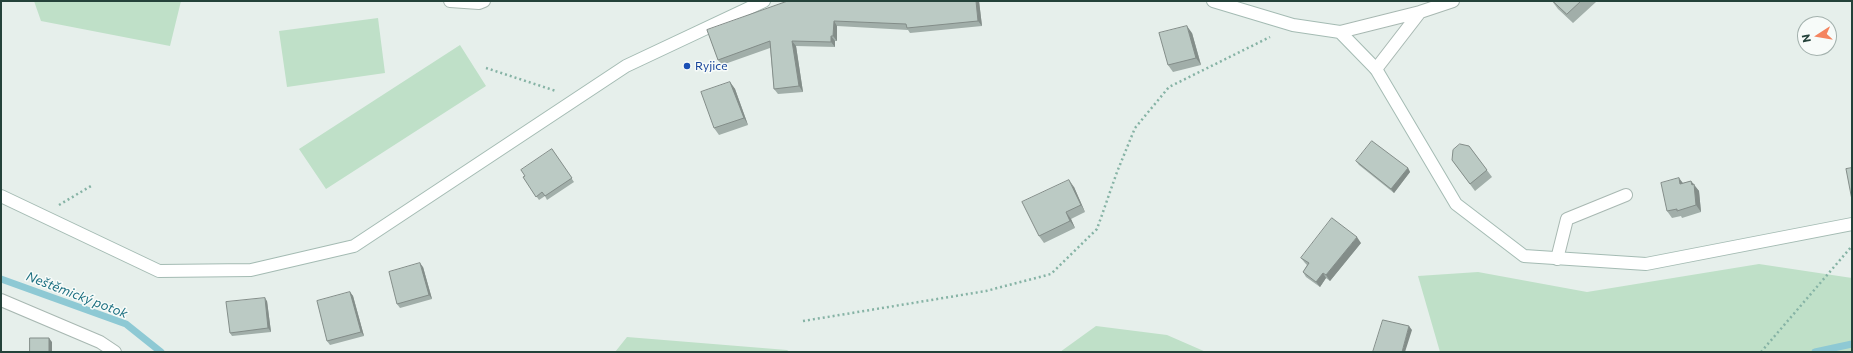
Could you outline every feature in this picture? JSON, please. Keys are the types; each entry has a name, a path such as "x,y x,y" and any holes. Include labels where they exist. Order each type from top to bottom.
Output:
{"street":[{"path":"450,1 479,3 484,1"},
{"path":"1214,1 1294,25 1340,32 1420,12 1453,1"},
{"path":"1,196 159,271 251,270 354,246 579,99 626,66 760,2"},
{"path":"1376,69 1420,12"},
{"path":"1340,32 1376,69 1456,204 1524,256 1646,264 1852,224"},
{"path":"1557,259 1567,219 1626,195"},
{"path":"1,300 100,342 114,352"}],"path":[{"path":"802,321 986,291 1051,274 1097,229 1117,172 1135,128 1169,88 1294,25"},
{"path":"486,68 579,99"},
{"path":"42,215 91,186"},
{"path":"1761,352 1852,246"}],"green space":[{"path":"34,1 181,1 170,46 41,21"},
{"path":"378,18 385,73 287,87 279,31"},
{"path":"460,45 486,86 326,189 299,149"},
{"path":"1759,264 1852,278 1852,352 1440,352 1418,276 1478,272 1587,292"},
{"path":"1096,326 1167,335 1206,352 1060,352"},
{"path":"627,337 787,350 790,352 615,352"}],"building":[{"path":"788,1 976,1 978,21 907,28 906,24 834,21 831,42 792,41 799,86 774,89 770,41 718,60 707,30"},
{"path":"1553,1 1581,1 1567,14"},
{"path":"1187,26 1196,58 1168,65 1159,33"},
{"path":"730,82 744,118 714,128 701,92"},
{"path":"1372,141 1408,168 1391,189 1356,161"},
{"path":"1460,144 1469,146 1487,170 1470,184 1452,160 1453,150"},
{"path":"552,149 572,178 545,196 542,192 536,197 523,177 525,176 521,170"},
{"path":"1852,168 1852,200 1846,169"},
{"path":"1679,178 1680,184 1691,181 1692,185 1694,184 1696,205 1677,211 1677,209 1667,211 1661,183"},
{"path":"1069,180 1081,205 1066,212 1070,221 1039,236 1022,202"},
{"path":"1332,218 1357,237 1326,275 1323,273 1316,282 1303,272 1309,263 1301,258"},
{"path":"420,263 429,295 397,304 389,272"},
{"path":"350,292 361,332 327,341 317,301"},
{"path":"265,298 268,328 230,333 226,302"},
{"path":"1383,320 1409,326 1402,352 1373,352"},
{"path":"30,338 49,338 49,352 30,352"}],"waterway":[{"name":"Neštěmický potok","path":"1,279 126,324 161,352"},
{"name":"Neštěmický potok","path":"1815,352 1852,344"}],"place":[{"name":"Ryjice","path":"687,66"}]}
